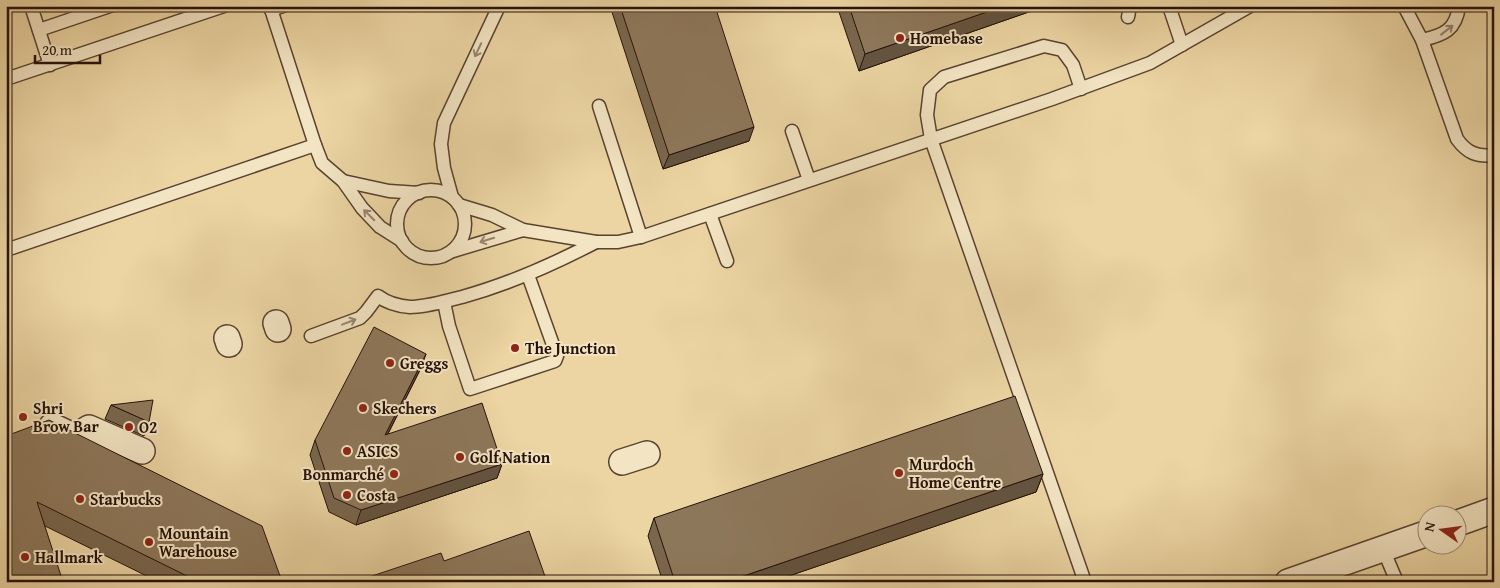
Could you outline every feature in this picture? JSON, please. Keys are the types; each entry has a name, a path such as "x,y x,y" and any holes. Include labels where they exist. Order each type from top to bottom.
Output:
{"street":[{"path":"52,426 75,438 89,428 142,452"},
{"path":"622,462 647,454"},
{"path":"1468,519 1494,510"},
{"path":"1288,582 1418,537"}],"lane":[{"path":"31,6 50,65"},
{"path":"39,30 110,6"},
{"path":"6,79 224,6"},
{"path":"453,251 459,243 464,229 464,214 456,201 444,168 440,144 444,123 499,6"},
{"path":"1168,6 1182,45"},
{"path":"522,230 431,258 419,256 409,250 402,241 398,230 398,219 402,208 409,198 431,190 442,192 456,201 492,215 522,230 596,242 618,242 641,237 1080,89 1150,63 1250,6"},
{"path":"1404,6 1422,40 1457,139 1464,148 1473,154 1494,155"},
{"path":"1422,40 1441,34 1451,28 1458,16 1459,6"},
{"path":"274,8 322,163 343,181 362,208 380,227 402,241"},
{"path":"1080,89 1073,65 1062,50 1044,46 944,77 930,90 927,115 931,139 1085,582"},
{"path":"599,106 641,237"},
{"path":"792,131 809,180"},
{"path":"6,250 315,145"},
{"path":"343,181 389,191 419,193"},
{"path":"710,214 727,261"},
{"path":"311,336 360,318 378,296 395,305 410,307 444,302 528,275 596,242"},
{"path":"444,302 449,326 470,389 555,361 557,356 528,275"},
{"path":"1383,549 1397,582"}],"building":[{"path":"620,6 715,6 754,127 669,155"},
{"path":"849,6 1004,6 865,54"},
{"path":"374,327 426,354 385,435 482,403 502,464 361,510 334,498 315,440"},
{"name":"Murdoch Home Centre","path":"1015,396 1043,474 726,582 675,582 654,518"},
{"path":"153,400 149,422 111,405"},
{"path":"49,420 262,526 280,576 294,582 184,582 187,576 37,502 63,582 6,582 6,436"},
{"path":"529,531 547,582 354,582 441,553 444,561"},
{"path":"1494,578 1494,582 1488,582 1487,580"}],"place":[{"name":"Homebase","path":"900,38"},
{"name":"The Junction","path":"515,348"},
{"name":"Greggs","path":"390,363"},
{"name":"Skechers","path":"363,408"},
{"name":"Shri Brow Bar","path":"23,417"},
{"name":"O2","path":"129,427"},
{"name":"ASICS","path":"347,451"},
{"name":"Golf Nation","path":"460,457"},
{"name":"Murdoch Home Centre","path":"899,473"},
{"name":"Bonmarché","path":"394,474"},
{"name":"Costa","path":"347,495"},
{"name":"Starbucks","path":"80,499"},
{"name":"Mountain Warehouse","path":"149,542"},
{"name":"Hallmark","path":"25,557"}]}
